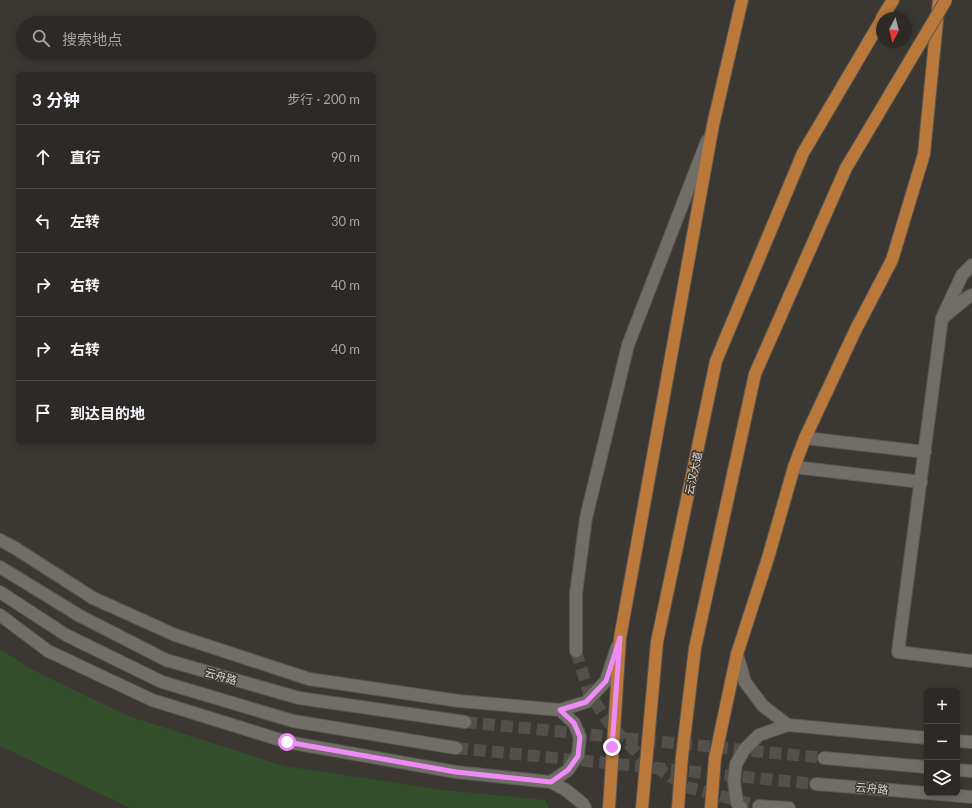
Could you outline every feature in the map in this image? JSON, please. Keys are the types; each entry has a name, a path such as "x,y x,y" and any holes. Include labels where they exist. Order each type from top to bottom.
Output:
{"main road":[{"path":"609,808 620,638 713,125 742,0"},
{"name":"云汉大道","path":"886,12 893,0"},
{"path":"711,808 715,758 737,654 768,558 794,467 805,438 856,329 892,260 924,154 939,0"},
{"path":"678,808 682,756 696,648 755,374 846,168 946,0"},
{"name":"云汉大道","path":"642,808 657,642 716,361 803,153 876,28"},
{"path":"576,651 576,593 586,518 628,344 713,125"},
{"path":"972,265 962,275 942,318 898,652 972,661"},
{"path":"942,318 972,295"},
{"path":"805,438 925,452"},
{"path":"794,467 921,482"},
{"path":"0,540 93,598 175,635 308,679 459,701 560,710 586,702 606,681 620,638"},
{"name":"云舟路","path":"0,567 80,616 166,660 299,698 464,722"},
{"name":"云舟路","path":"0,592 66,635 162,682 293,721 456,748"},
{"path":"0,615 48,652 152,700 287,742 456,772 551,782 566,790 583,804 585,808"},
{"path":"737,654 745,682 763,706 788,724"},
{"path":"551,782 568,770 578,756 580,737 574,723 560,710"},
{"path":"741,808 737,803 734,781 736,764 744,750 759,735 788,724 924,738"},
{"path":"960,741 972,742"},
{"path":"824,758 924,767"},
{"path":"960,770 972,771"},
{"name":"云舟路","path":"816,784 924,793"},
{"name":"云舟路","path":"960,796 972,797"},
{"path":"759,806 789,808"}],"green space":[{"path":"0,649 33,670 128,716 284,766 444,790 545,800 549,808 130,808 0,746"}],"tunnel":[{"path":"576,651 589,693 609,723 642,758 687,787 759,806"},
{"path":"465,722 824,758"},
{"path":"456,748 816,784"}],"route":[{"path":"287,742 456,772 551,782 568,770 578,756 580,737 574,723 560,710 586,702 606,681 620,638 612,747"}]}
